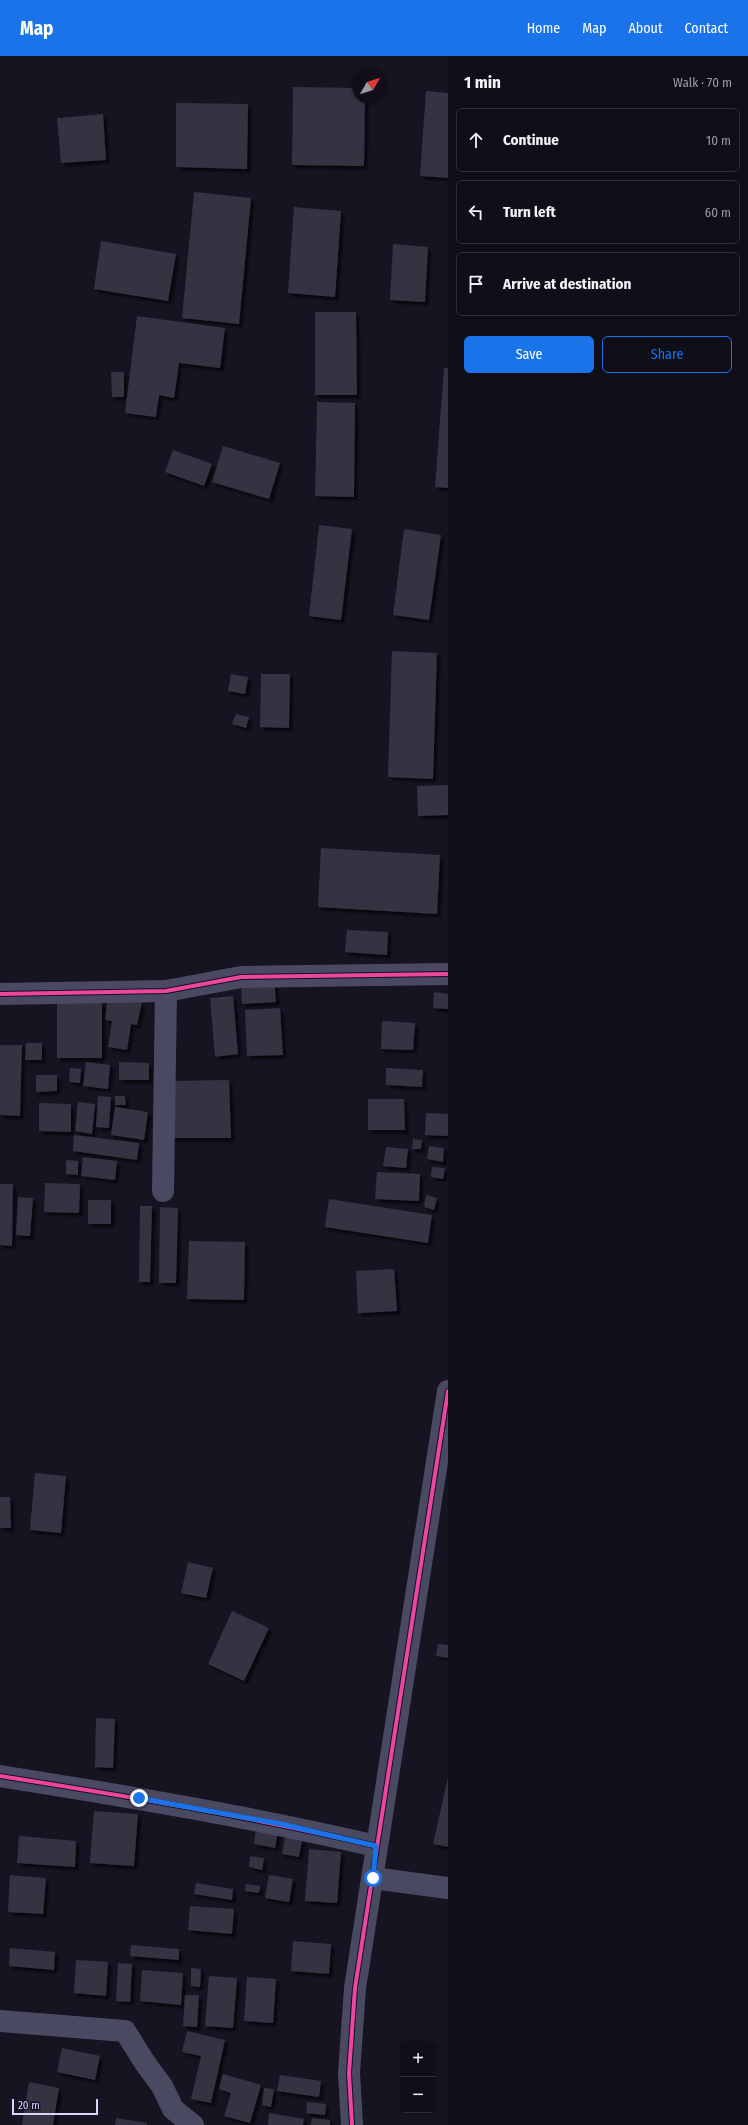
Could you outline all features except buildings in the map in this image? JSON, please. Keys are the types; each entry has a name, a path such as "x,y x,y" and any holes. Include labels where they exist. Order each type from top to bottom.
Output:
{"street":[{"path":"0,994 166,991 241,977 448,974"},
{"path":"163,1191 166,991"},
{"path":"352,2125 349,2073 355,1988 448,1391"},
{"path":"0,1776 139,1798 274,1823 376,1846"},
{"path":"373,1878 448,1888"},
{"path":"0,2021 125,2031 144,2064 162,2086 173,2108 193,2125"}],"cycle path":[{"path":"0,994 166,991 241,977 448,974"},
{"path":"352,2125 349,2073 355,1988 448,1391"},
{"path":"0,1776 189,1808 329,1835 376,1846"}],"route":[{"path":"139,1798 281,1824 376,1846 373,1878"}]}
